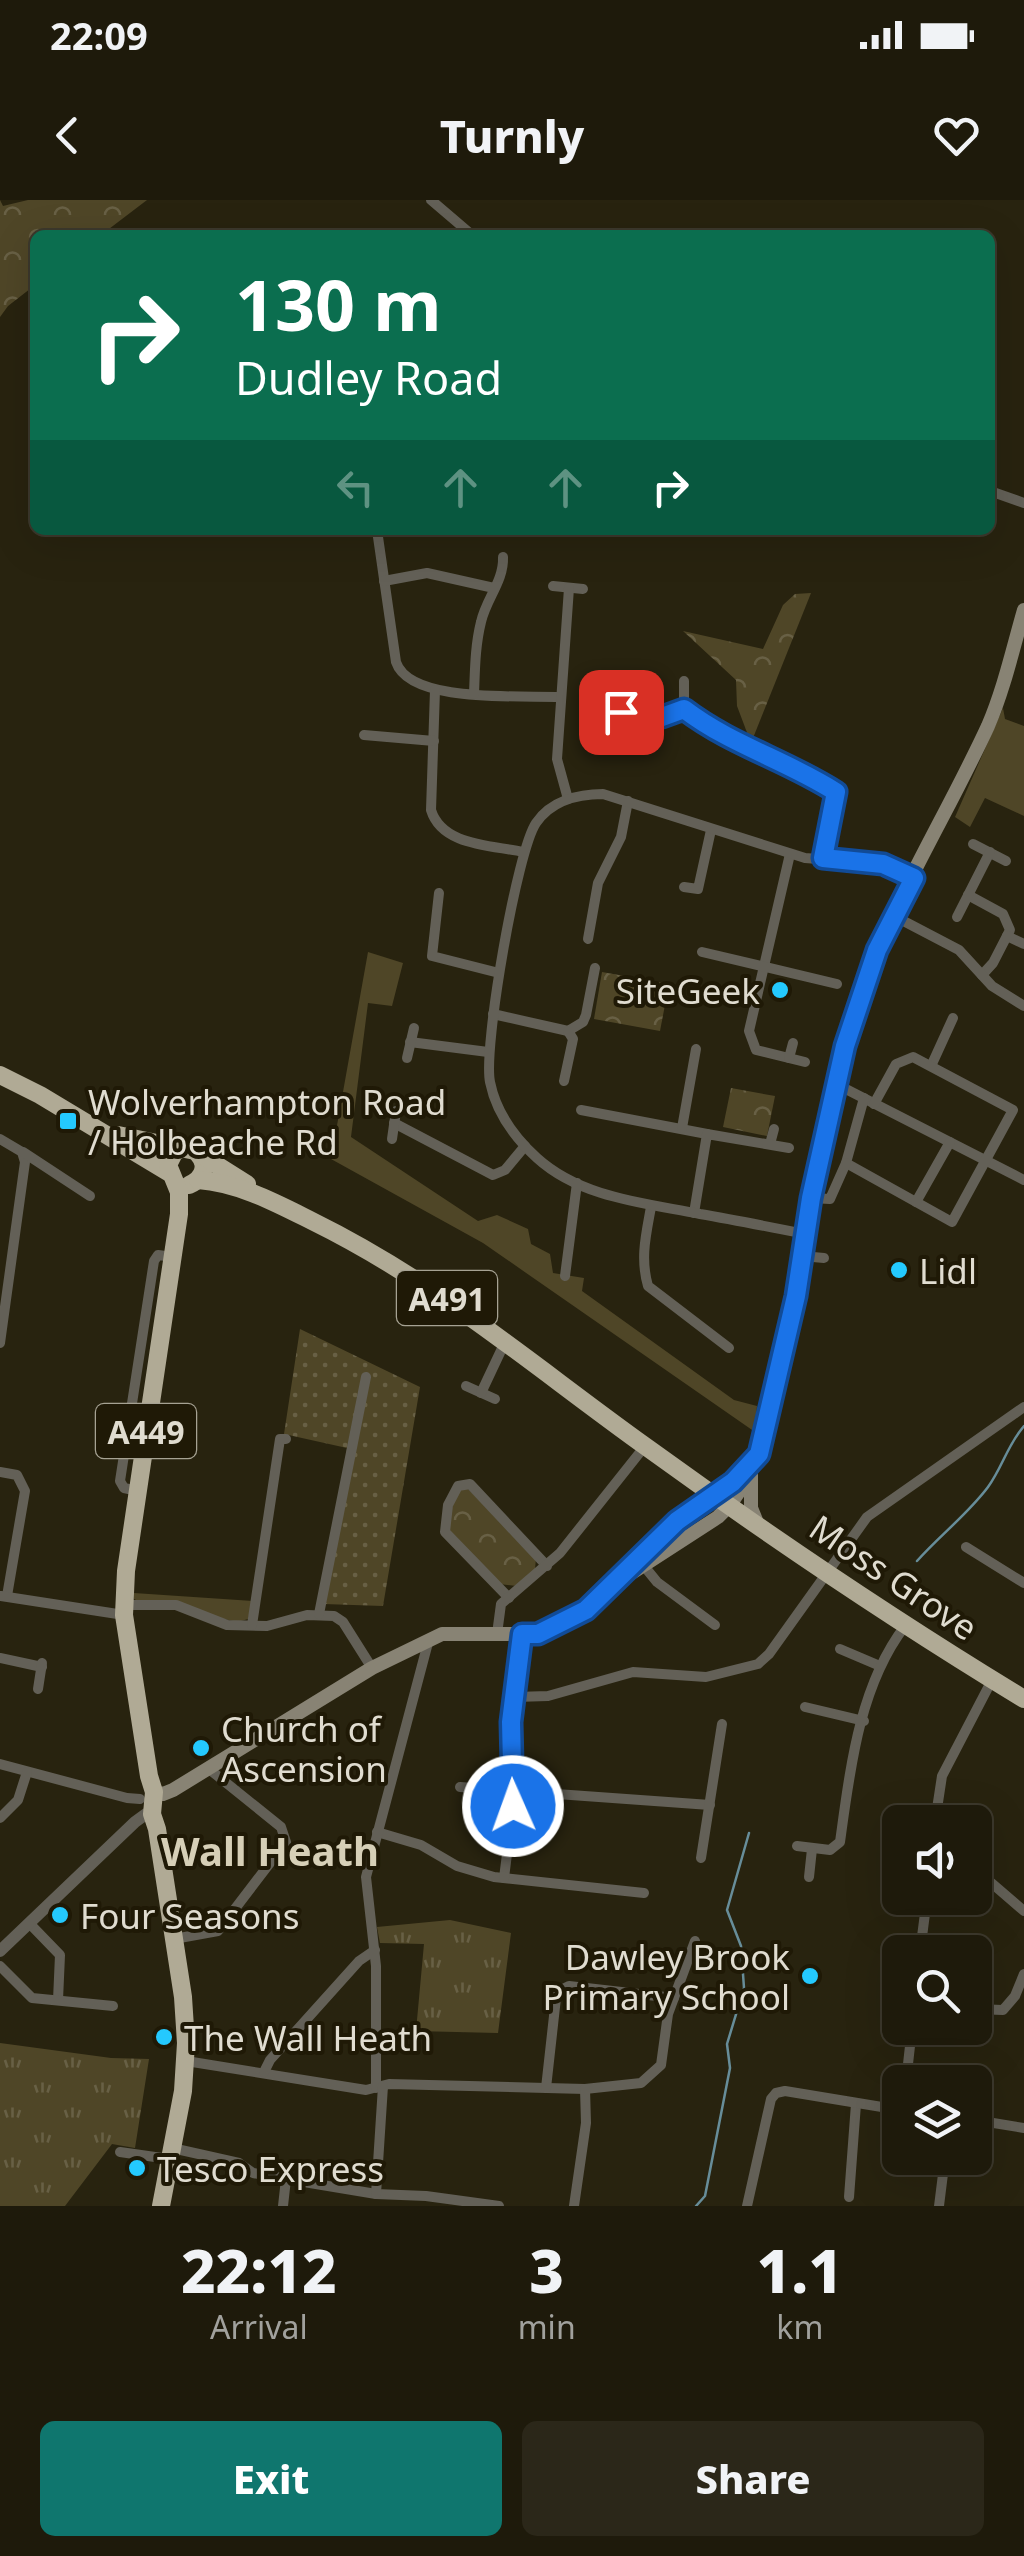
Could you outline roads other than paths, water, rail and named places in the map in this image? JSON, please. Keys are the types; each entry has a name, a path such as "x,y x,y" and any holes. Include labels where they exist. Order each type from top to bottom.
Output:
{"highway":[{"path":"0,1076 98,1130 184,1185 198,1181 204,1171 201,1156 195,1150 180,1150 98,1130"},
{"path":"171,1176 170,1159 180,1150"},
{"name":"A491","path":"201,1156 268,1199 390,1262 506,1340 645,1446 724,1500"},
{"name":"A449","path":"161,2206 186,2061 184,2010 157,1829 147,1795 124,1610 180,1199 171,1176"},
{"name":"A449","path":"174,1252 198,1181"},
{"name":"A491","path":"198,1181 220,1182 268,1199"},
{"name":"Moss Grove","path":"724,1500 905,1626 1024,1699"}],"main road":[{"path":"758,1524 751,1508 751,1474 780,1372 811,1198 858,1001 877,950 988,724 1024,610"},
{"path":"147,1795 165,1794 372,1668 430,1638 442,1634 538,1634 576,1618 686,1514 724,1500 759,1454"},
{"path":"685,1474 692,1494 686,1514"},
{"path":"607,1589 644,1566 751,1474"}],"street":[{"path":"431,200 466,230"},
{"path":"995,493 1024,504"},
{"path":"378,535 397,667 414,684 474,694 561,697"},
{"path":"474,694 481,621 504,574 503,556"},
{"path":"504,574 518,572"},
{"path":"384,581 427,573 494,588"},
{"path":"553,586 582,589"},
{"path":"568,799 557,760 569,588"},
{"path":"684,681 684,709"},
{"path":"436,690 431,810 435,822 449,836 523,852"},
{"path":"684,709 746,748 792,765 836,792 823,858"},
{"path":"621,712 662,717 684,709"},
{"path":"377,752 370,737 434,742"},
{"path":"805,1234 651,1207 577,1183 546,1166 510,1128 490,1086 488,1052 523,852 542,815 568,799 603,794 790,854 883,864 914,878"},
{"path":"588,939 598,883 621,837 628,801"},
{"path":"684,887 698,889 711,830"},
{"path":"972,844 1006,861"},
{"path":"957,917 990,852"},
{"path":"790,854 750,1037 756,1050 805,1062"},
{"path":"422,966 432,956 439,893"},
{"path":"968,895 1003,914 1010,925 993,963 982,975"},
{"path":"419,907 436,910"},
{"path":"894,916 942,938 1000,993 1024,1006"},
{"path":"1008,936 1024,944"},
{"path":"702,952 838,984"},
{"path":"432,956 499,972"},
{"path":"568,1031 586,1015 595,968"},
{"path":"493,1014 568,1031 573,1038 564,1081"},
{"path":"932,1064 953,1018"},
{"path":"407,1058 414,1028"},
{"path":"410,1042 488,1052"},
{"path":"789,1058 793,1043"},
{"path":"682,1128 695,1055 707,1064"},
{"path":"811,1198 830,1198 869,1101 900,1060 913,1057 932,1064 1013,1110 952,1222 846,1163"},
{"path":"836,1084 1024,1180"},
{"path":"581,1110 789,1148"},
{"path":"594,1127 596,1113"},
{"path":"392,1139 395,1117 494,1174 505,1170 525,1146"},
{"path":"770,1144 774,1130"},
{"path":"694,1212 707,1134"},
{"path":"0,1139 90,1196"},
{"path":"916,1202 950,1142"},
{"path":"0,1342 24,1162 22,1152"},
{"path":"565,1276 577,1183"},
{"path":"651,1207 643,1246 648,1286 729,1348"},
{"path":"802,1256 824,1258"},
{"path":"481,1393 506,1340"},
{"path":"319,1614 366,1376"},
{"path":"466,1386 495,1399"},
{"path":"515,1697 548,1696 633,1672 706,1677 758,1664 867,1517 1024,1407"},
{"path":"252,1625 281,1439"},
{"path":"496,1634 501,1604 547,1566 645,1446"},
{"path":"0,1472 17,1475 24,1491 3,1596 124,1610 176,1605 219,1624 266,1626 319,1614 334,1616 343,1622 372,1668"},
{"path":"508,1598 445,1532 448,1505 458,1486 470,1484 547,1566"},
{"path":"966,1546 1024,1583"},
{"path":"644,1566 657,1582 715,1625"},
{"path":"698,1629 705,1616"},
{"path":"797,1846 830,1850 840,1842 848,1771 870,1688 905,1626"},
{"path":"504,1878 514,1791 510,1752 522,1634"},
{"path":"376,2194 379,2087 375,1950 366,1876 430,1638"},
{"path":"840,1649 880,1666"},
{"path":"0,1658 42,1665 38,1689"},
{"path":"938,1805 942,1776 992,1680"},
{"path":"805,1706 864,1721"},
{"path":"702,1858 722,1724"},
{"path":"0,1764 126,1803 147,1795"},
{"path":"174,1939 218,1931 286,1842 281,1827 209,1768"},
{"path":"0,1818 18,1800 27,1772"},
{"path":"460,1787 710,1805"},
{"path":"0,1951 134,1822 144,1814 152,1814"},
{"path":"377,1832 421,1845 457,1866 504,1878 644,1893"},
{"path":"809,1877 812,1849"},
{"path":"992,1883 1024,1911"},
{"path":"30,1924 60,1956 58,2000"},
{"path":"186,2061 354,2089 585,2089 642,2083 656,2072 664,2052 668,2014 694,1940"},
{"path":"264,2072 270,2060 358,1961 375,1950"},
{"path":"0,1966 32,1998 113,2006"},
{"path":"992,2010 1003,2010 1015,1996 1024,1974"},
{"path":"546,2088 556,1998 561,1990 569,1986 674,1998"},
{"path":"574,2206 586,2123 585,2089"},
{"path":"747,2206 771,2099 776,2093 785,2091 882,2108"},
{"path":"849,2197 856,2104"},
{"path":"992,2123 1024,2128"},
{"path":"120,2152 239,2163 254,2173 376,2194 499,2206"},
{"path":"940,2206 943,2175"},
{"path":"283,2206 286,2179"}],"waterway":[{"path":"917,1561 988,1487 1024,1426"},
{"path":"696,2206 705,2196 730,2068 727,2044 744,1988 741,1946 727,1910 749,1833"}],"place":[{"name":"SiteGeek","path":"780,990"},
{"name":"Wolverhampton Road / Holbeache Rd","path":"68,1121"},
{"name":"Lidl","path":"899,1270"},
{"name":"Church of Ascension","path":"201,1748"},
{"name":"Four Seasons","path":"60,1915"},
{"name":"Dawley Brook Primary School","path":"810,1976"},
{"name":"The Wall Heath","path":"164,2037"},
{"name":"Tesco Express","path":"137,2168"}],"district":[{"name":"Wall Heath","path":"270,1850"}]}
